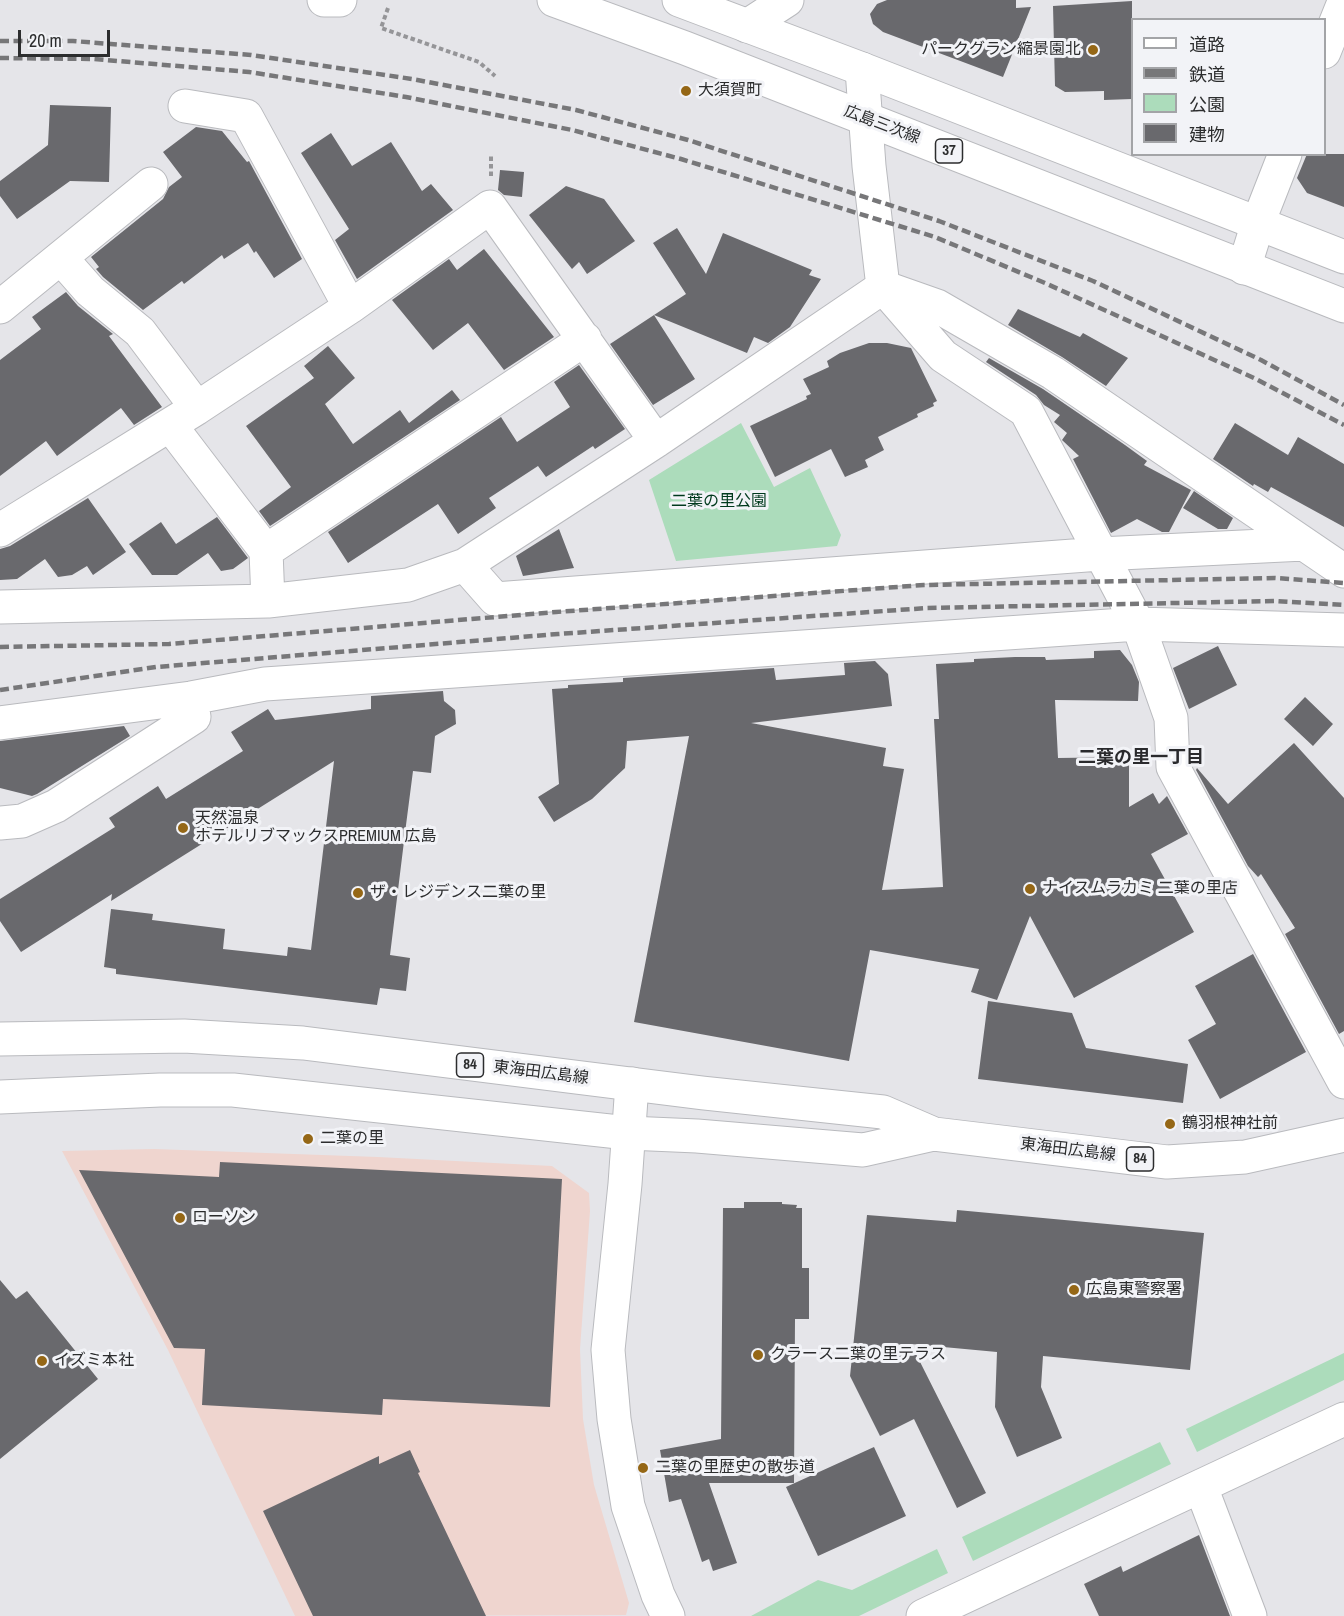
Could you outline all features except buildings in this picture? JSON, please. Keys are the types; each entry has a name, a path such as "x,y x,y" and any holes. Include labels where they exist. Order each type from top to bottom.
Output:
{"street":[{"path":"324,0 340,0"},
{"name":"広島三次線","path":"554,0 866,118 1344,306"},
{"path":"679,0 1344,257"},
{"path":"747,26 787,0"},
{"path":"1326,47 1344,2"},
{"path":"862,69 883,287 943,356 1026,411 1138,624 1171,718 1173,767 1344,1082"},
{"path":"185,106 246,116 350,307"},
{"path":"1244,268 1258,223 1284,156"},
{"path":"0,307 151,184"},
{"path":"0,530 183,417 350,307 490,207 656,441"},
{"path":"61,258 90,291 140,332 183,417 266,551 268,601"},
{"path":"0,607 268,601 408,585 465,565 656,441 883,287"},
{"path":"883,287 937,306 1053,373 1344,571"},
{"path":"266,551 585,339"},
{"path":"465,565 495,599 1100,554 1304,544"},
{"path":"0,723 191,698 265,684 1138,624 1344,630"},
{"path":"0,823 22,821 56,806 194,717 191,698"},
{"name":"東海田広島線","path":"0,1039 184,1036 303,1042 632,1084 883,1112 934,1134 1167,1162 1245,1157 1344,1135"},
{"path":"632,1084 625,1184 608,1350 614,1419 628,1506 658,1595 668,1616"},
{"name":"東海田広島線","path":"0,1096 233,1090 628,1133 697,1136 863,1150 934,1134"},
{"path":"923,1616 1344,1419"},
{"path":"1201,1487 1250,1616"}],"path":[{"path":"388,8 381,28 479,62 495,76"}],"shaded area":[{"path":"154,1149 552,1166 589,1193 590,1211 580,1349 583,1419 594,1485 629,1603 626,1615 295,1616 168,1350 62,1151"}],"green space":[{"name":"二葉の里公園","path":"741,423 774,487 810,468 841,535 837,546 676,561 649,480"},
{"path":"1344,1353 1344,1380 1197,1452 1186,1429"},
{"path":"1160,1442 1171,1464 973,1561 962,1537"},
{"path":"937,1549 948,1573 859,1616 751,1616 818,1580 852,1590"}],"railway":[{"path":"0,41 73,41 251,55 412,79 576,110 688,140 939,221 1093,281 1261,360 1344,405"},
{"path":"0,58 94,59 249,72 406,97 572,130 681,159 935,237 1045,283 1254,378 1344,425"},
{"path":"0,647 169,644 924,585 1275,578 1344,583"},
{"path":"0,690 156,667 558,634 927,608 1276,601 1344,605"}],"place":[{"name":"パークグラン縮景園北","path":"1093,50"},
{"name":"大須賀町","path":"686,91"},
{"name":"天然温泉 ホテルリブマックスPREMIUM 広島","path":"183,828"},
{"name":"ナイスムラカミ 二葉の里店","path":"1030,889"},
{"name":"ザ・レジデンス二葉の里","path":"358,893"},
{"name":"鶴羽根神社前","path":"1170,1124"},
{"name":"二葉の里","path":"308,1139"},
{"name":"ローソン","path":"180,1218"},
{"name":"広島東警察署","path":"1074,1290"},
{"name":"クラース二葉の里テラス","path":"758,1355"},
{"name":"イズミ本社","path":"42,1361"},
{"name":"二葉の里歴史の散歩道","path":"643,1468"}],"district":[{"name":"二葉の里一丁目","path":"1141,758"}]}
